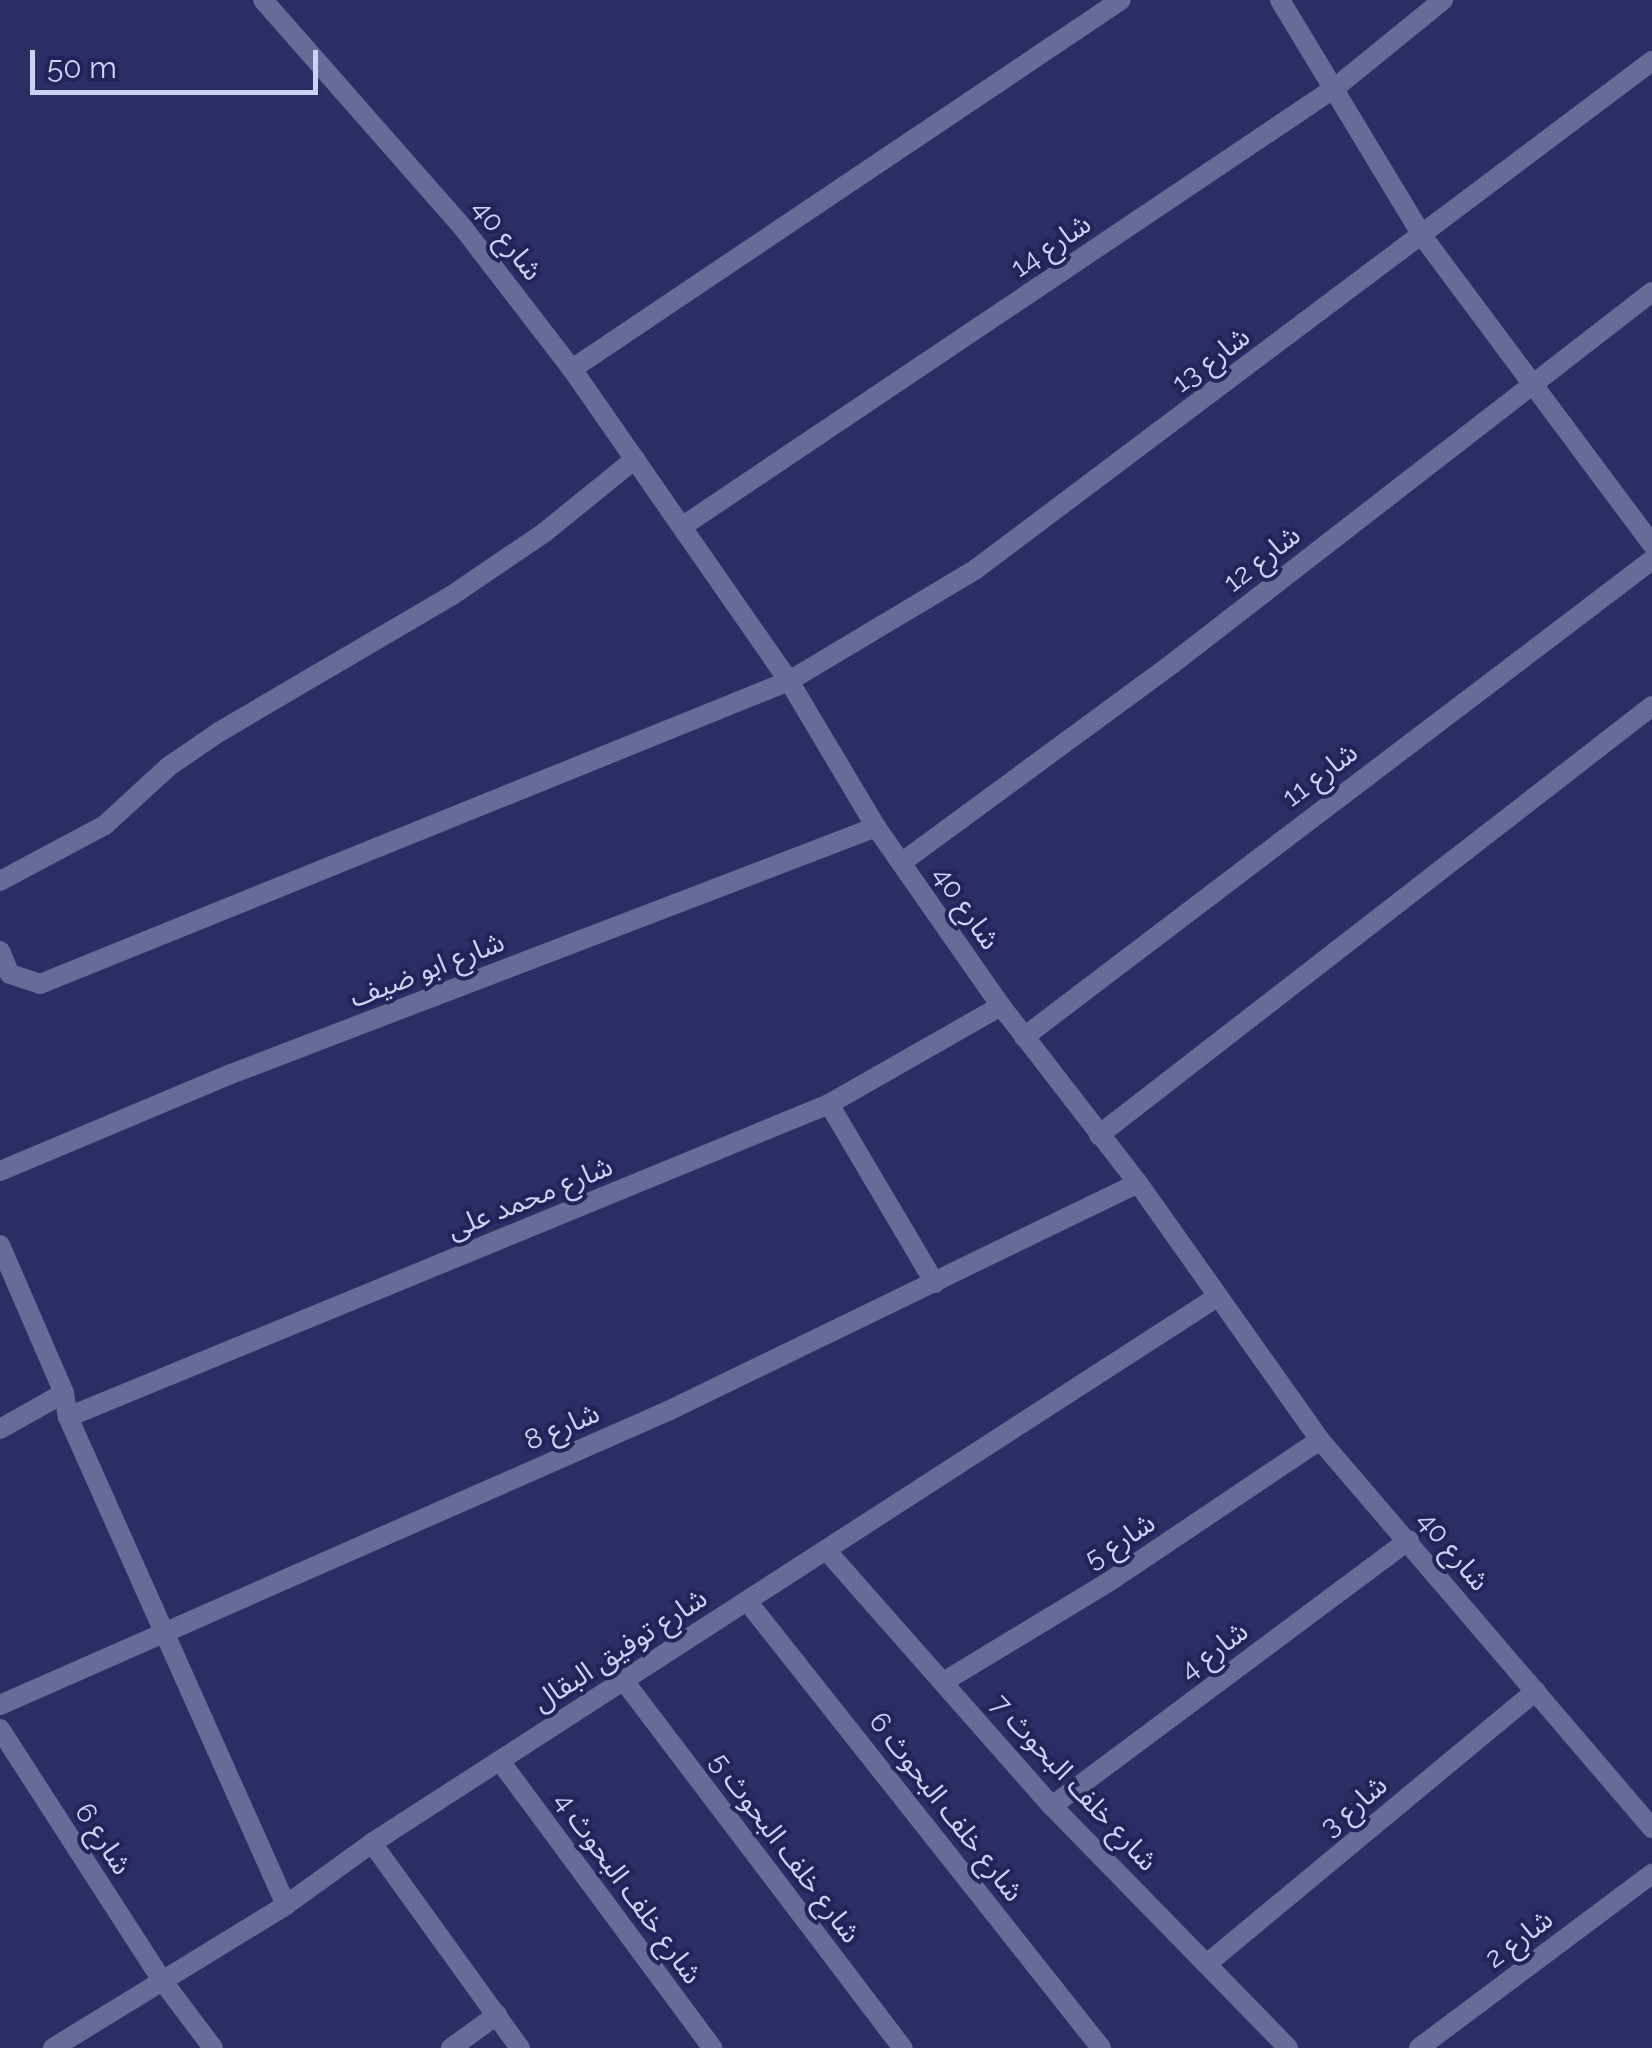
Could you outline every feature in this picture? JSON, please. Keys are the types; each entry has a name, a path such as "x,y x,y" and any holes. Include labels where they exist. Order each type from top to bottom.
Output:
{"street":[{"name":"شارع 40","path":"263,0 464,228 572,369 789,681 901,863 1024,1038 1138,1183 1320,1440 1652,1828"},
{"path":"572,369 1121,0"},
{"path":"1280,0 1423,237 1652,544"},
{"name":"شارع 14","path":"683,526 1336,88 1442,0"},
{"name":"شارع 13","path":"0,951 10,974 40,984 789,681 976,568 1423,237 1652,61"},
{"name":"شارع 12","path":"901,863 1172,664 1652,292"},
{"path":"0,881 105,824 168,767 219,732 451,596 545,532 635,459"},
{"name":"شارع 11","path":"1024,1038 1652,560"},
{"path":"1099,1135 1652,706"},
{"name":"شارع ابو ضيف","path":"0,1171 231,1074 876,827"},
{"name":"شارع محمد على","path":"68,1417 830,1104 897,1070 1001,1006"},
{"path":"830,1104 934,1283"},
{"name":"شارع 8","path":"0,1704 668,1411 1138,1183"},
{"path":"0,1245 64,1393 68,1417 286,1905"},
{"name":"شارع توفيق البقال","path":"66,2045 160,1978 286,1905 372,1843 1217,1298"},
{"path":"0,1429 64,1393"},
{"name":"شارع 5","path":"946,1681 1126,1570 1320,1440"},
{"name":"شارع 4","path":"1052,1806 1408,1540"},
{"name":"شارع خلف البحوث 7","path":"826,1550 946,1681 1052,1806 1288,2048"},
{"name":"شارع خلف البحوث 6","path":"747,1601 1101,2048"},
{"name":"شارع خلف البحوث 5","path":"624,1680 903,2048"},
{"name":"شارع 3","path":"1208,1963 1536,1692"},
{"name":"شارع 6","path":"0,1729 160,1978 213,2048"},
{"name":"شارع خلف البحوث 4","path":"500,1761 712,2048"},
{"path":"372,1843 520,2048"},
{"name":"شارع 2","path":"1419,2048 1652,1874"},
{"path":"451,2048 497,2016"}]}
